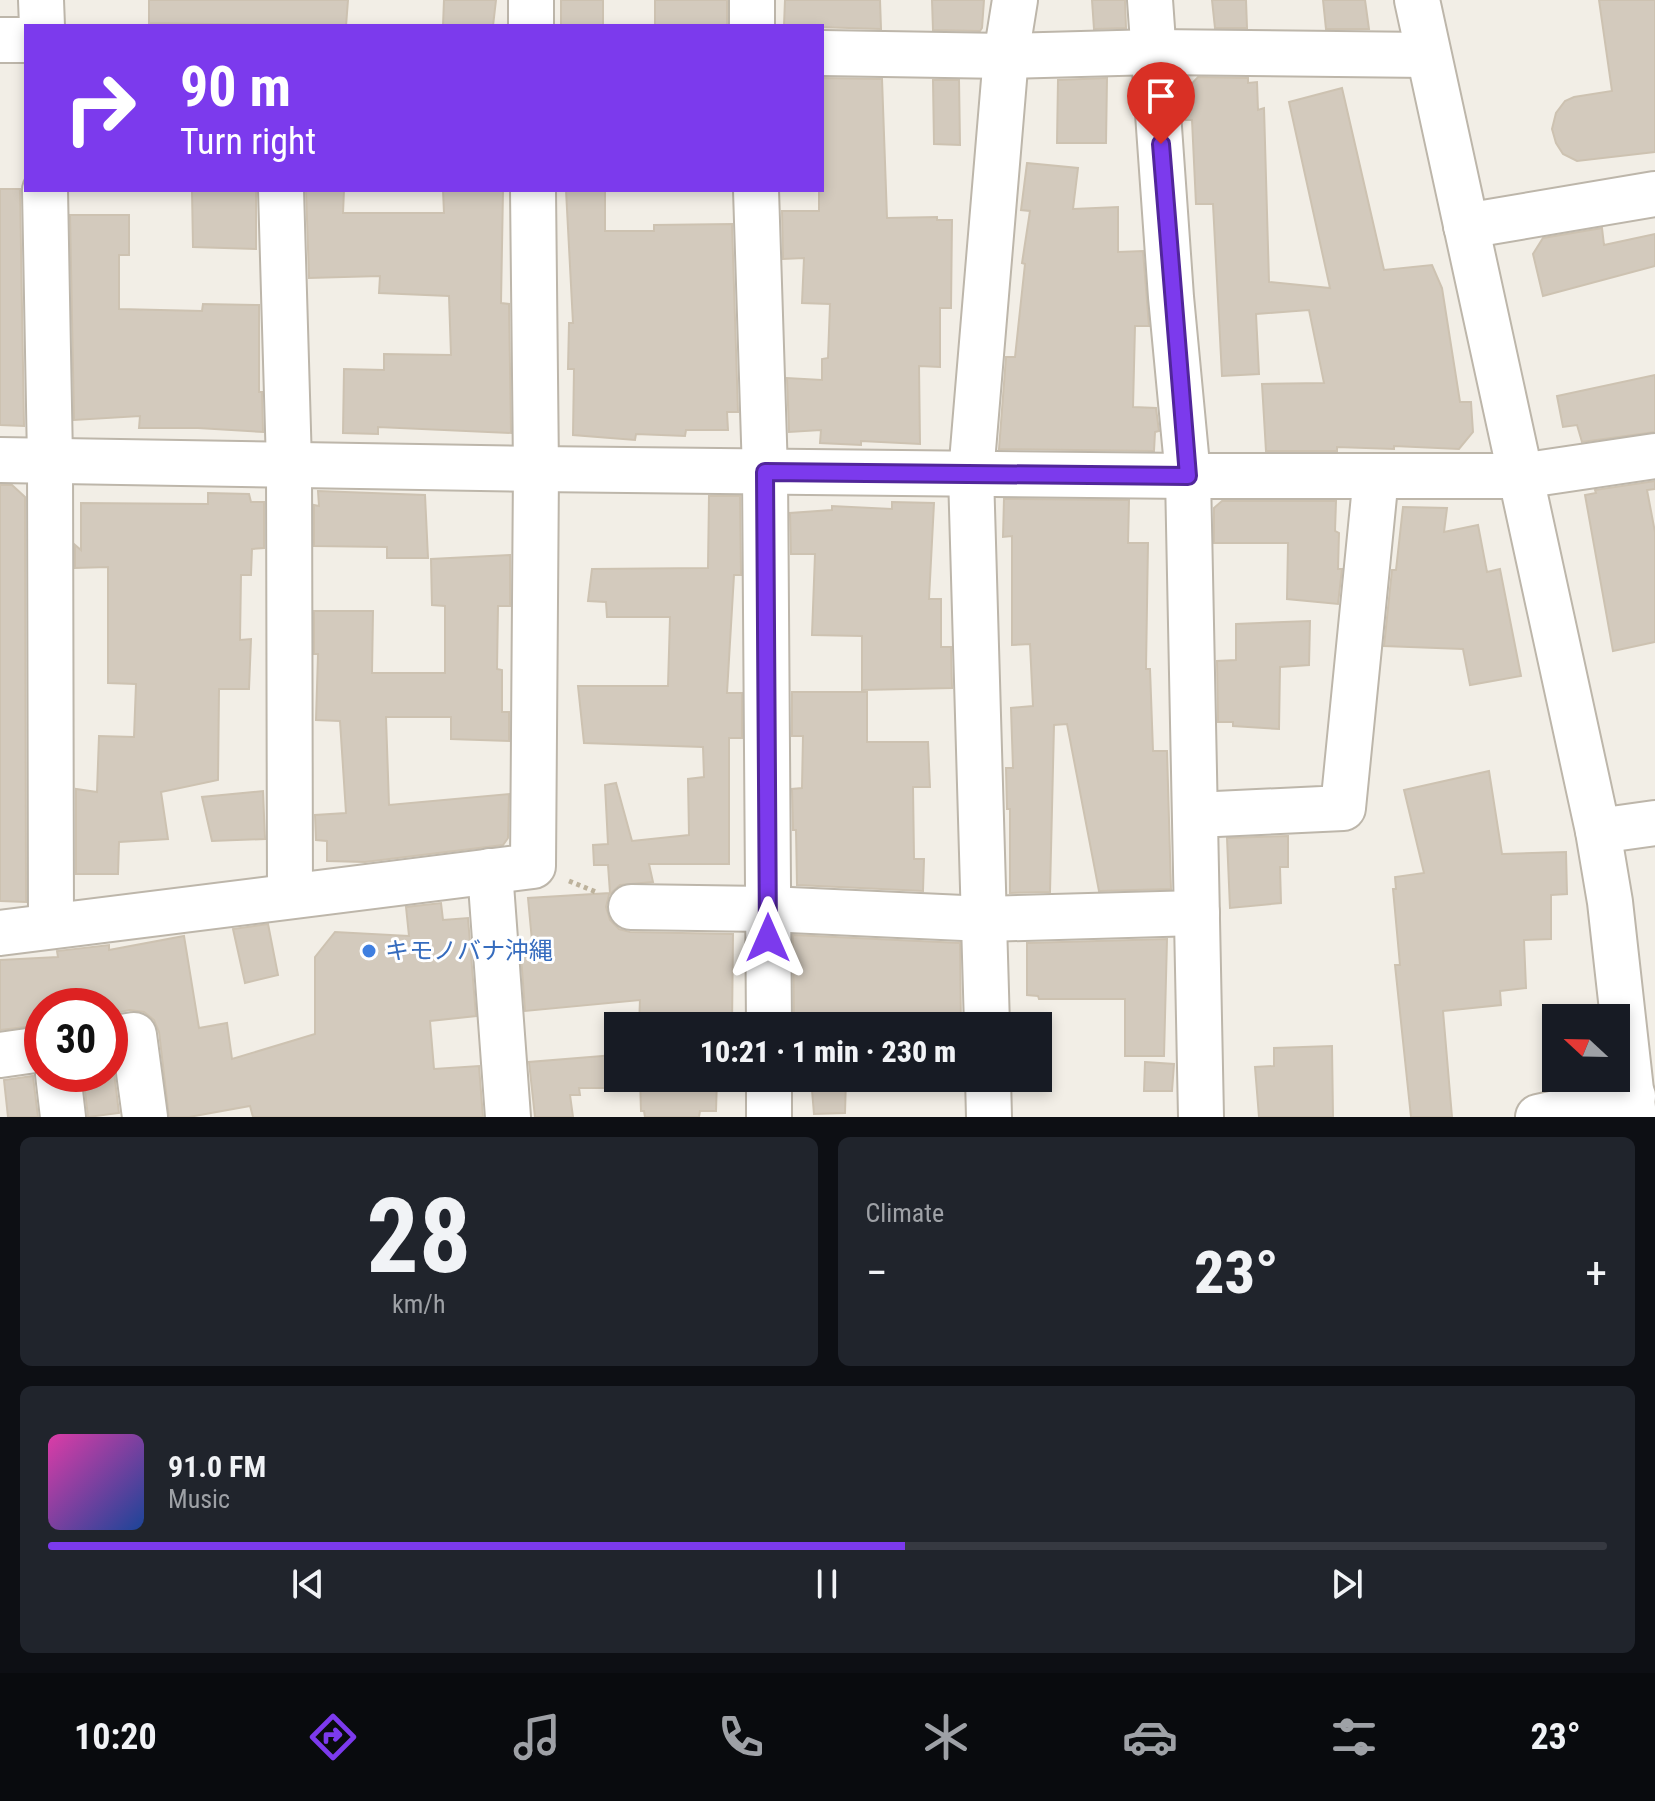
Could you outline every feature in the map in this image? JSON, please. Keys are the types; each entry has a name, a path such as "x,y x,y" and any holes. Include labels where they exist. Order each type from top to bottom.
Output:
{"street":[{"path":"41,0 42,24"},
{"path":"531,0 531,24"},
{"path":"752,0 752,24"},
{"path":"987,1012 971,474 1006,56 1015,0"},
{"path":"1150,0 1171,297 1188,476 1201,1117"},
{"path":"1417,0 1598,831 1610,902 1634,1106 1538,1117"},
{"path":"0,40 24,40"},
{"path":"824,53 1427,55"},
{"path":"45,192 50,459 51,926"},
{"path":"281,192 289,464 290,896"},
{"path":"0,933 533,866 536,469 533,192"},
{"path":"756,192 765,472 769,1012"},
{"path":"1466,226 1655,194"},
{"path":"0,460 765,472 1520,476 1655,456"},
{"path":"1195,815 1343,808 1376,476"},
{"path":"1598,831 1655,823"},
{"path":"490,871 508,1117"},
{"path":"631,907 768,909 985,919 1197,913"},
{"path":"128,1036 134,1035 145,1117"},
{"path":"0,1055 24,1052"},
{"path":"60,1092 63,1117"},
{"path":"769,1092 769,1117"},
{"path":"988,1092 989,1117"}],"path":[{"path":"533,866 631,907"}],"building":[{"path":"149,0 348,0 346,24 149,23"},
{"path":"444,0 496,0 493,24 443,24"},
{"path":"561,0 603,0 603,24 561,24"},
{"path":"655,0 727,0 727,24 655,24"},
{"path":"785,0 880,0 881,29 784,24"},
{"path":"932,0 984,0 982,28 980,31 933,30"},
{"path":"1092,0 1125,0 1126,28 1094,29"},
{"path":"1212,0 1246,0 1247,28 1215,28"},
{"path":"1323,0 1365,0 1369,29 1326,29"},
{"path":"1599,0 1655,0 1655,152 1577,161 1563,154 1552,129 1556,113 1565,101 1612,91"},
{"path":"1198,77 1248,78 1248,83 1257,82 1258,110 1264,108 1269,282 1330,288 1289,102 1342,88 1384,270 1432,265 1442,288 1460,402 1471,402 1473,432 1459,449 1394,446 1394,449 1337,447 1337,451 1266,451 1262,384 1324,383 1309,310 1256,314 1259,374 1222,376 1213,204 1196,204 1192,120 1186,120 1184,92"},
{"path":"824,78 882,79 887,218 937,217 937,220 952,220 951,308 940,308 940,367 919,366 920,444 861,441 861,445 820,443 821,430 789,432 787,378 822,380 822,359 828,358 830,304 802,303 804,258 783,259 782,211 819,211 819,192 824,192"},
{"path":"1107,78 1106,143 1057,143 1058,80"},
{"path":"933,80 959,80 960,145 934,144"},
{"path":"1027,163 1078,168 1073,209 1118,207 1118,252 1143,251 1149,326 1135,326 1133,407 1156,408 1159,431 1155,432 1154,451 999,449 1006,357 1015,357 1025,264 1022,263 1030,211 1021,210"},
{"path":"0,189 20,189 24,426 0,425"},
{"path":"192,192 256,192 256,249 193,247"},
{"path":"306,192 344,192 343,213 444,213 443,192 503,192 501,303 509,304 511,433 378,427 378,434 343,433 344,369 384,370 384,354 451,355 449,296 379,293 380,276 309,278"},
{"path":"566,192 605,192 605,231 654,231 654,225 732,224 738,412 727,412 728,430 686,430 685,436 636,434 635,440 573,435 574,369 568,369 569,323 573,323"},
{"path":"70,215 129,215 129,255 119,255 119,309 202,311 203,304 259,305 259,392 262,392 263,432 139,428 140,416 74,420"},
{"path":"1602,228 1604,245 1655,234 1655,266 1543,296 1533,254 1543,238"},
{"path":"1655,375 1655,432 1582,442 1577,425 1563,427 1557,396"},
{"path":"1655,481 1655,489 1647,490 1655,532 1655,642 1613,651 1585,495 1596,493 1595,490"},
{"path":"0,485 12,485 25,497 26,902 0,901"},
{"path":"318,491 425,495 428,558 387,558 387,547 314,546 314,505 319,506"},
{"path":"208,493 249,494 251,502 264,502 264,548 252,549 251,575 241,575 240,640 251,639 249,689 219,689 218,780 161,792 168,839 119,842 118,874 76,874 76,789 97,792 99,736 134,737 136,684 108,683 108,567 75,568 75,545 81,550 81,503 208,504"},
{"path":"709,496 740,496 741,575 734,575 727,693 742,693 742,738 729,738 729,864 649,864 653,882 620,885 609,895 606,907 610,920 619,929 630,932 733,934 732,1012 640,1012 640,1000 525,1011 520,942 532,941 528,898 610,893 608,865 594,865 593,845 608,844 605,785 616,783 632,841 689,835 688,779 704,777 703,747 584,743 578,686 668,686 670,617 607,617 606,602 588,601 592,569 708,568"},
{"path":"1004,499 1129,500 1128,543 1148,543 1146,669 1150,669 1153,751 1167,751 1171,889 1099,891 1067,724 1054,725 1050,892 1010,893 1010,809 1007,809 1006,768 1013,768 1011,708 1033,706 1030,644 1012,645 1012,536 1003,537"},
{"path":"1222,501 1336,501 1338,569 1342,569 1338,604 1287,599 1288,543 1214,543 1214,508"},
{"path":"892,502 934,503 929,599 941,599 941,647 951,647 952,688 862,690 862,636 812,635 815,554 791,554 790,513 832,510 832,506 892,509"},
{"path":"1403,507 1447,508 1444,532 1478,525 1487,572 1500,569 1521,676 1470,685 1463,649 1384,646"},
{"path":"510,555 510,606 498,606 497,669 502,670 502,712 509,712 509,741 451,739 451,717 386,717 389,805 509,794 508,838 503,845 365,862 327,861 327,841 316,840 315,815 346,813 340,721 316,720 318,654 314,654 314,611 373,611 372,673 445,673 445,606 432,605 431,559"},
{"path":"1310,621 1309,665 1280,667 1279,729 1218,722 1217,661 1236,660 1236,624"},
{"path":"792,692 867,692 867,742 928,742 930,787 913,787 914,859 924,859 923,891 797,885 792,789 802,788 803,736 792,736"},
{"path":"1489,771 1502,854 1566,852 1567,894 1551,895 1551,939 1524,940 1526,988 1500,991 1501,1005 1443,1011 1452,1117 1411,1117 1395,965 1400,965 1393,889 1396,889 1395,877 1424,873 1404,790"},
{"path":"263,791 265,839 212,841 202,797"},
{"path":"1288,836 1288,867 1280,867 1281,903 1230,908 1227,838"},
{"path":"441,903 443,920 468,918 476,1016 430,1021 434,1069 479,1066 483,1117 253,1117 250,1106 189,1117 169,1117 159,1032 154,1020 144,1012 128,1010 128,988 24,988 24,1027 0,1030 0,960 58,957 57,951 109,945 109,950 184,936 199,1028 227,1023 232,1059 315,1034 315,957 335,932 409,936 406,907"},
{"path":"268,924 278,975 245,983 233,929"},
{"path":"793,935 960,943 961,1012 794,1012"},
{"path":"1167,939 1164,1056 1125,1056 1125,999 1039,999 1038,996 1027,995 1027,943"},
{"path":"1332,1046 1333,1117 1259,1117 1255,1067 1274,1066 1274,1048"},
{"path":"604,1056 604,1088 579,1088 580,1095 570,1095 573,1117 535,1117 529,1062"},
{"path":"1145,1062 1174,1064 1172,1091 1144,1091"},
{"path":"24,1077 24,1092 35,1092 38,1117 8,1117 4,1080"},
{"path":"85,1092 116,1092 119,1113 88,1117"},
{"path":"640,1092 717,1092 716,1111 700,1111 699,1117 645,1117 644,1111 641,1111"},
{"path":"812,1092 846,1092 845,1113 814,1114"}],"place":[{"name":"キモノバナ沖縄","path":"369,951"}],"route":[{"path":"768,938 765,472 1188,476 1171,297 1161,144"}]}
